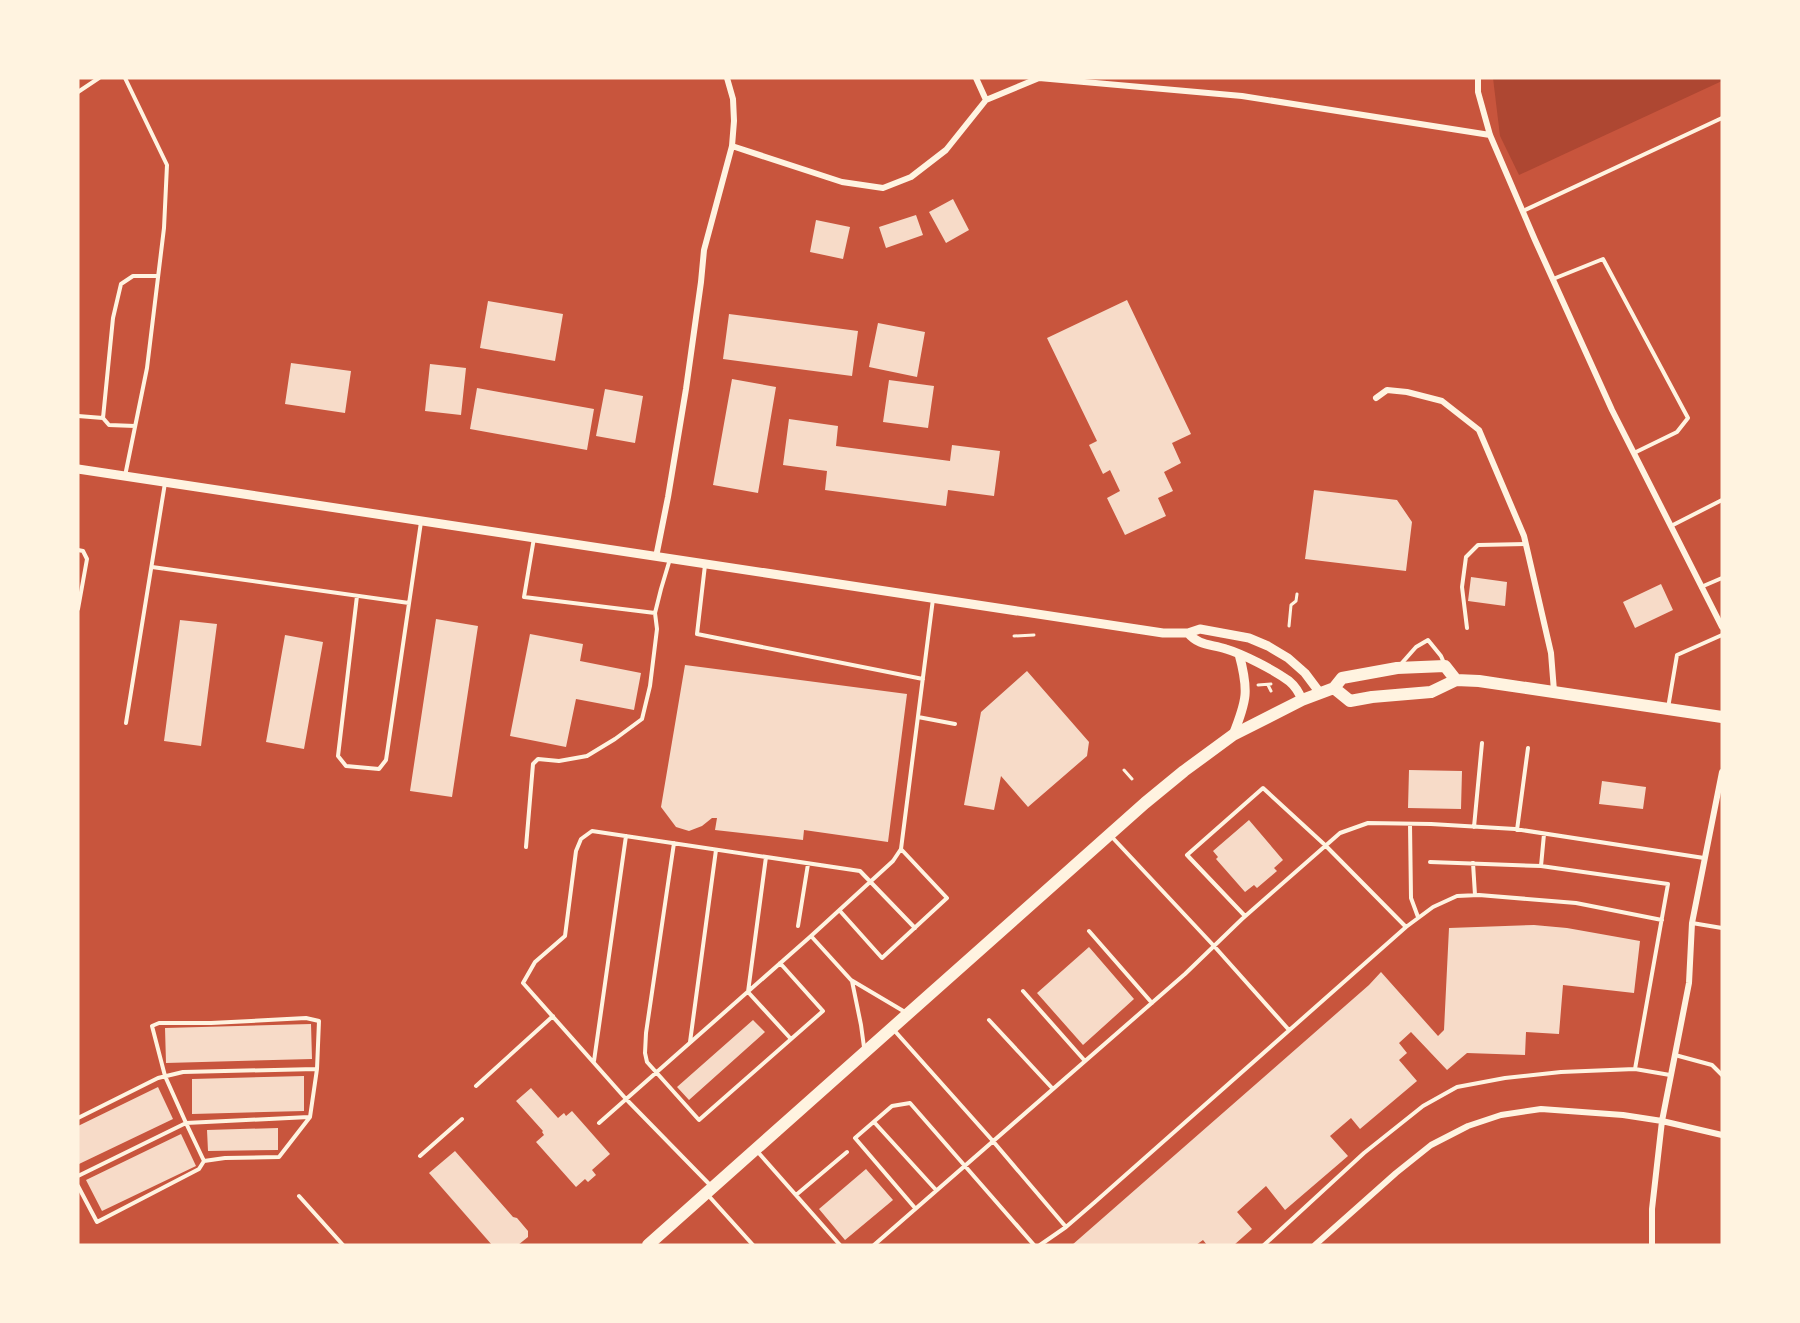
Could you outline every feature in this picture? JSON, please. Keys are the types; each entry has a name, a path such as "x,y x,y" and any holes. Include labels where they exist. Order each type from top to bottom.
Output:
{"main road":[{"path":"648,1245 1110,835 1184,771 1233,735 1302,700 1334,688 1342,678 1396,669 1445,666 1456,680"},
{"path":"1334,688 1350,701 1431,692 1456,680 1506,684 1722,717"}],"street":[{"path":"656,556 684,400 704,250 732,146 734,99 727,78"},
{"path":"976,78 987,100"},
{"path":"732,146 842,182 884,188 912,177 946,150 987,100 1039,78 1242,96 1490,135"},
{"path":"1478,78 1478,92 1490,135 1522,211 1634,453 1722,627"},
{"path":"1376,398 1387,390 1407,392 1442,401 1479,430 1524,536 1551,653 1554,691"},
{"path":"78,469 1163,633 1188,633 1200,629 1249,638 1268,646 1288,658 1305,673 1320,693"},
{"path":"1188,633 1196,642 1239,654 1290,682 1298,690 1302,700"},
{"path":"1233,735 1243,710 1245,697 1246,680 1239,654"},
{"path":"1652,1245 1652,1209 1662,1121 1689,983 1692,923 1722,772"},
{"path":"1315,1245 1431,1145 1468,1126 1501,1114 1541,1109 1623,1115 1662,1121 1722,1135"}],"lane":[{"path":"78,92 99,78"},
{"path":"124,78 167,165 164,228 147,368 124,476"},
{"path":"1522,211 1722,118"},
{"path":"1553,279 1603,259 1688,418 1677,432 1634,453"},
{"path":"103,418 113,318 121,284 133,276 158,276"},
{"path":"78,416 103,418 110,425 135,426"},
{"path":"126,723 165,482"},
{"path":"1671,526 1722,500"},
{"path":"357,596 338,756 346,766 379,769 386,760 421,521"},
{"path":"534,538 524,597 655,613"},
{"path":"1467,628 1462,587 1466,557 1478,545 1526,544"},
{"path":"78,550 82,551 87,559 78,609"},
{"path":"526,847 533,764 538,759 559,761 587,756 615,739 642,718 650,686 657,629 655,613 670,559"},
{"path":"705,564 697,634 923,679"},
{"path":"152,567 409,603"},
{"path":"1701,587 1722,578"},
{"path":"598,1123 872,882 893,861 901,849 933,598"},
{"path":"1668,709 1677,655 1722,635"},
{"path":"1396,669 1416,647 1428,640 1441,656 1445,666"},
{"path":"918,717 955,724"},
{"path":"1474,827 1482,742"},
{"path":"1517,830 1528,747"},
{"path":"1245,916 1187,855 1263,788 1325,845 1406,927"},
{"path":"874,1245 1152,1003 1245,916 1340,833 1368,824 1474,827 1517,830 1704,858"},
{"path":"1410,824 1411,898 1419,917"},
{"path":"753,1245 710,1190 523,983 535,962 565,936 576,851 581,839 592,831 860,872 915,928"},
{"path":"1541,866 1544,834"},
{"path":"1110,835 1289,1030"},
{"path":"594,1061 626,836"},
{"path":"674,843 645,1053 647,1062 699,1120 823,1011 780,963"},
{"path":"840,910 882,958 946,898 901,849"},
{"path":"690,1043 716,850"},
{"path":"748,992 766,857"},
{"path":"1430,862 1541,866 1668,884 1635,1069"},
{"path":"1473,863 1474,895"},
{"path":"798,926 808,864"},
{"path":"1040,1245 1066,1227 1406,927 1433,907 1456,897 1474,895 1576,903 1662,920"},
{"path":"1692,923 1722,928"},
{"path":"1089,931 1152,1003"},
{"path":"811,936 851,980 908,1014"},
{"path":"851,980 865,1052"},
{"path":"1023,991 1085,1061"},
{"path":"748,992 791,1039"},
{"path":"476,1086 553,1016"},
{"path":"78,1186 97,1222 199,1169 204,1161 279,1156 310,1117 319,1021 306,1018 159,1023 152,1026 165,1076 204,1161"},
{"path":"989,1020 1053,1089"},
{"path":"892,1028 1066,1227"},
{"path":"1675,1055 1712,1065 1722,1075"},
{"path":"78,1118 158,1078 183,1072 316,1069"},
{"path":"1264,1245 1364,1153 1423,1106 1457,1088 1516,1077 1561,1072 1635,1069 1671,1075"},
{"path":"915,1208 855,1138 892,1106 910,1103 1034,1245"},
{"path":"78,1176 186,1123 310,1117"},
{"path":"420,1156 462,1119"},
{"path":"874,1122 936,1190"},
{"path":"756,1149 840,1245"},
{"path":"796,1195 847,1152"},
{"path":"299,1196 343,1245"}],"path":[{"path":"1289,626 1291,605 1296,601 1297,594"},
{"path":"1014,636 1034,635"},
{"path":"1258,685 1269,685 1271,691"},
{"path":"1124,770 1132,779"}],"shaded area":[{"path":"1493,78 1722,78 1722,81 1519,175 1500,136"}],"building":[{"path":"953,199 969,230 946,243 929,212"},
{"path":"916,215 923,235 886,248 879,227"},
{"path":"816,220 850,227 843,259 810,252"},
{"path":"1127,300 1191,434 1172,443 1181,463 1164,472 1173,491 1158,498 1166,516 1125,535 1107,498 1120,491 1110,470 1103,474 1089,445 1097,441 1047,338"},
{"path":"488,301 563,314 555,361 480,348"},
{"path":"729,314 858,331 852,376 723,359"},
{"path":"878,323 925,332 917,377 869,367"},
{"path":"291,363 351,371 345,413 285,404"},
{"path":"430,364 466,368 461,415 425,411"},
{"path":"732,379 776,387 758,493 713,485"},
{"path":"889,380 934,386 928,428 883,422"},
{"path":"477,388 594,409 587,450 470,429"},
{"path":"605,389 643,396 635,443 596,436"},
{"path":"789,419 838,426 836,446 950,461 952,445 1000,451 994,496 948,490 946,506 825,490 827,471 783,465"},
{"path":"1314,490 1397,500 1412,522 1406,571 1305,559"},
{"path":"1471,577 1507,582 1505,606 1468,601"},
{"path":"1661,584 1673,610 1635,628 1623,602"},
{"path":"436,619 478,626 452,797 410,791"},
{"path":"180,620 217,624 201,746 164,741"},
{"path":"530,634 583,644 580,661 641,673 634,710 576,699 566,747 510,736"},
{"path":"285,635 323,642 304,749 266,742"},
{"path":"685,665 907,694 888,842 804,830 803,840 715,830 717,818 712,818 702,826 689,831 676,827 661,807"},
{"path":"1027,671 1089,742 1087,756 1028,807 1001,776 994,810 964,805 981,712"},
{"path":"1409,770 1462,771 1461,809 1408,808"},
{"path":"1602,781 1646,787 1643,809 1599,804"},
{"path":"1249,820 1283,860 1274,868 1277,871 1257,888 1254,885 1245,892 1216,859 1218,857 1213,851"},
{"path":"1534,925 1567,928 1640,941 1634,993 1563,985 1559,1034 1526,1032 1525,1055 1467,1053 1447,1070 1411,1032 1399,1043 1407,1053 1399,1060 1417,1081 1360,1129 1351,1118 1330,1136 1348,1156 1285,1210 1266,1186 1237,1212 1252,1229 1234,1245 1207,1245 1203,1240 1196,1245 1072,1245 1381,972 1438,1036 1444,1030 1449,928"},
{"path":"1089,947 1134,999 1083,1045 1037,993"},
{"path":"753,1020 765,1032 689,1100 677,1087"},
{"path":"311,1024 312,1059 166,1063 165,1028"},
{"path":"304,1076 304,1111 192,1114 192,1079"},
{"path":"158,1087 173,1119 79,1164 78,1126"},
{"path":"531,1088 558,1118 572,1111 610,1154 592,1170 596,1175 588,1182 585,1179 576,1187 536,1142 544,1135 543,1131 516,1101"},
{"path":"278,1128 278,1150 208,1151 207,1130"},
{"path":"181,1134 196,1166 102,1211 86,1180"},
{"path":"455,1151 528,1231 528,1237 518,1245 492,1245 429,1173"},
{"path":"866,1169 893,1200 845,1240 819,1209"}]}
